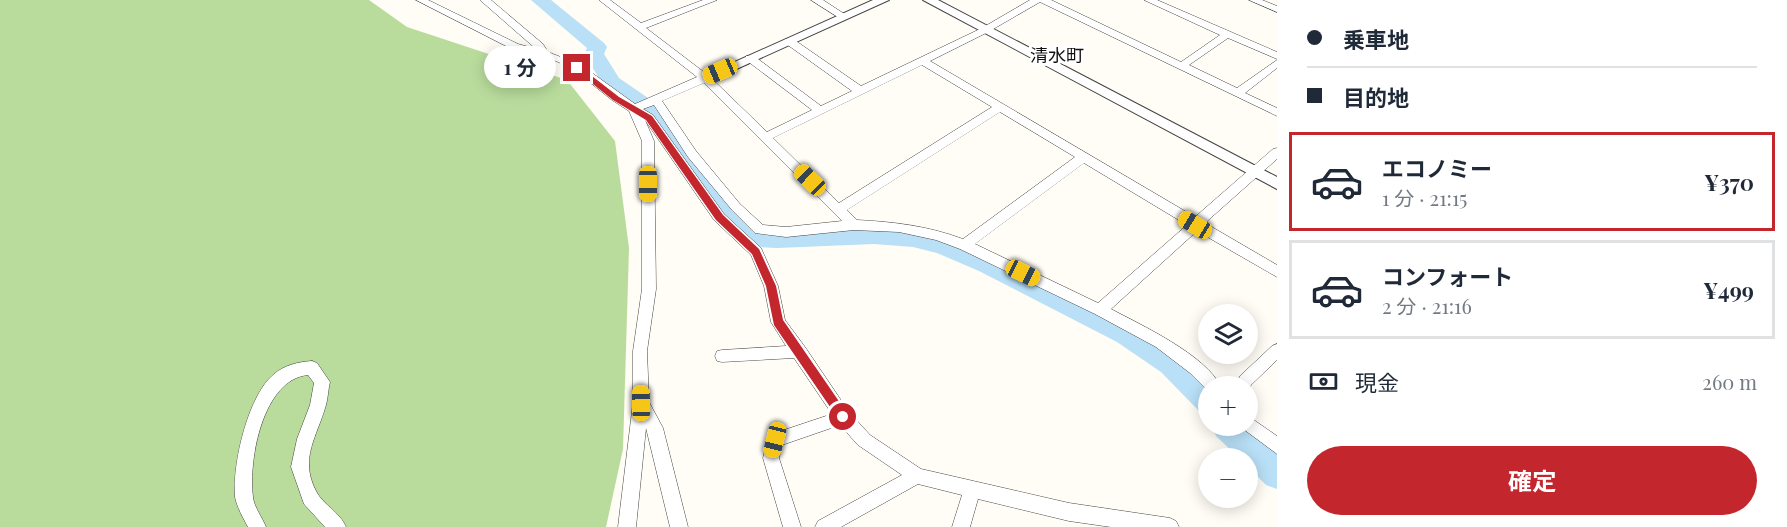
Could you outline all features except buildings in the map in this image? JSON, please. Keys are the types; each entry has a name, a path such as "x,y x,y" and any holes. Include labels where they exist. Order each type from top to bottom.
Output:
{"street":[{"path":"420,0 514,46 544,54 577,68 599,87 649,118 719,217 756,252 771,286 778,322 843,417 864,440 917,476 972,488 1068,519 1170,527"},
{"path":"485,0 539,46 544,54"},
{"path":"604,0 705,78 854,225"},
{"path":"640,27 711,0"},
{"path":"816,0 844,17"},
{"path":"634,109 883,0"},
{"path":"929,0 1277,184"},
{"path":"766,137 985,30 1037,0"},
{"path":"1044,0 1277,112"},
{"path":"1149,0 1277,56"},
{"path":"1163,6 1173,0"},
{"path":"1254,0 1277,9"},
{"path":"1181,66 1227,34"},
{"path":"789,41 860,91"},
{"path":"750,58 820,110"},
{"path":"922,61 1277,272"},
{"path":"1238,93 1277,63"},
{"path":"656,99 692,154 736,207 760,230 786,232 854,225 899,227 938,235 965,245 1100,310 1183,357 1202,376"},
{"path":"839,209 999,108"},
{"path":"627,527 641,403 640,351 649,289 648,141 634,109"},
{"path":"1100,310 1277,152"},
{"path":"965,245 1083,157"},
{"path":"1250,376 1277,350"},
{"path":"722,356 800,351"},
{"path":"257,527 244,499 246,460 256,421 270,387 286,373 299,368 312,368 322,382 318,405 305,440 299,466 310,498 337,527"},
{"path":"641,403 655,428 679,527"},
{"path":"792,527 771,458 775,440 843,417"},
{"path":"1258,431 1277,446"},
{"path":"824,527 917,476"},
{"path":"961,527 972,488"}],"green space":[{"path":"0,0 369,0 407,27 567,80 615,141 629,248 623,449 606,527 0,527"}],"waterway":[{"path":"540,0 597,47 594,54 611,82 647,107 691,169 721,205 757,238 894,235 929,241 959,251 1127,334 1171,364 1198,390"},
{"path":"1237,436 1277,474"}],"district":[{"name":"清水町","path":"1057,55"}],"route":[{"path":"577,68 599,87 649,118 719,217 756,252 771,286 778,322 843,417"}]}
